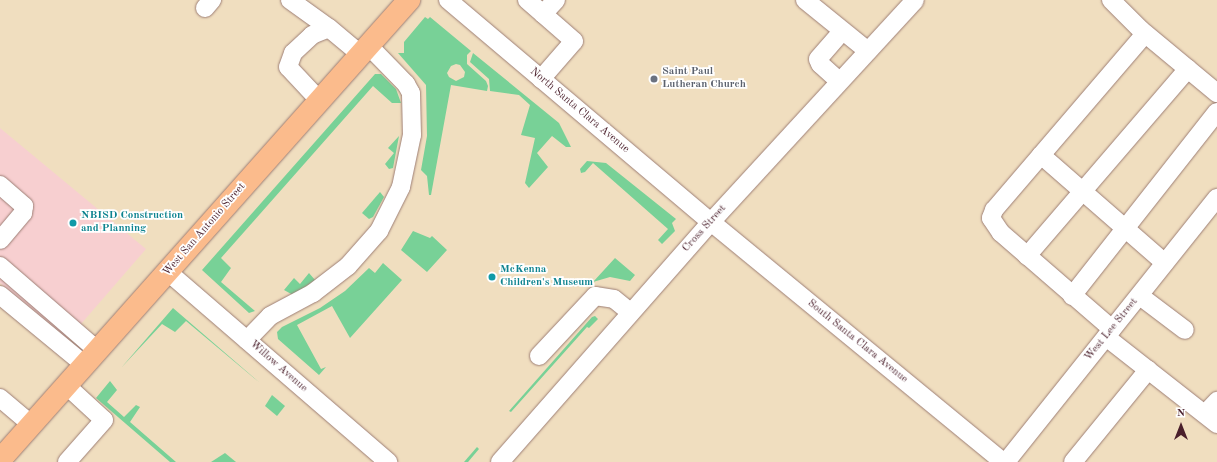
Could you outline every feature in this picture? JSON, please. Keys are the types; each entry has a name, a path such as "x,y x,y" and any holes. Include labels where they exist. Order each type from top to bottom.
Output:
{"main road":[{"name":"West San Antonio Street","path":"0,460 409,0"}],"street":[{"path":"247,340 270,316 313,293 355,259 379,231 401,186 412,135 412,93 406,84 364,49 329,28 290,0"},
{"name":"North Santa Clara Avenue","path":"448,0 711,222"},
{"path":"526,0 574,41 541,78"},
{"path":"543,14 556,0"},
{"path":"805,0 868,51"},
{"name":"Cross Street","path":"500,462 630,312 839,81 915,0"},
{"path":"1111,0 1145,34 1217,93"},
{"path":"319,100 288,67 293,53 312,35 329,28"},
{"path":"839,81 820,64 818,59 842,31"},
{"path":"1145,34 994,210 991,218 1001,233 1072,296 1148,370 1211,419 1217,401"},
{"path":"1027,256 1188,69"},
{"path":"1072,296 1217,112"},
{"path":"1041,155 1165,264"},
{"path":"0,185 24,206 23,213 0,240"},
{"name":"West Lee Street","path":"1006,462 1217,198"},
{"name":"South Santa Clara Avenue","path":"711,222 1003,462"},
{"path":"0,266 91,358"},
{"name":"Willow Avenue","path":"168,272 388,462"},
{"path":"0,295 91,358"},
{"path":"539,356 595,296 614,299 630,312"},
{"path":"1140,296 1184,330"},
{"path":"1073,462 1148,370"},
{"path":"67,386 104,420 67,462"},
{"path":"0,398 32,425"}],"shaded area":[{"path":"0,128 146,249 68,339 0,283"}],"green space":[{"path":"425,17 428,19 430,17 471,51 467,55 467,64 486,81 488,86 487,91 451,85 431,195 429,195 427,176 421,170 427,136 426,85 398,53 404,53 404,42","holes":["456,64 460,65 465,72 464,77 456,81 449,77 447,73 451,66"]},
{"path":"473,53 559,123 571,147 566,147 552,136 537,153 548,167 529,188 525,183 535,138 521,135 530,105 519,95 490,91 489,79 470,62"},
{"path":"375,74 381,74 396,89 401,103 392,103 373,86 221,258 231,268 221,282 255,311 249,313 202,270"},
{"path":"399,136 393,168 389,169 385,164 394,153 388,148"},
{"path":"587,161 606,163 676,219 672,223 675,231 662,244 658,240 668,229 593,163 585,172 581,173 580,169"},
{"path":"380,192 384,197 373,217 369,219 362,213"},
{"path":"413,231 430,238 432,236 447,250 427,272 401,250"},
{"path":"615,258 635,275 630,281 610,277 593,282"},
{"path":"383,263 402,280 350,338 332,306 297,325 321,369 326,367 319,375 278,339 277,332 282,327 320,308 345,291 369,268 375,273"},
{"path":"309,273 315,280 293,295 284,290 294,278 300,284"},
{"path":"173,308 260,383 186,321 175,332 162,324 121,368"},
{"path":"595,316 598,319 589,328 587,327 511,412 509,411 592,317"},
{"path":"110,381 117,390 107,402 124,417 136,405 140,407 130,422 176,462 170,462 96,398"},
{"path":"272,395 285,406 277,416 265,406"},
{"path":"477,447 479,449 468,462 464,462"},
{"path":"225,453 236,462 211,462"}],"place":[{"name":"Saint Paul Lutheran Church","path":"654,79"},
{"name":"NBISD Construction and Planning","path":"73,223"},
{"name":"McKenna Children's Museum","path":"492,277"}]}
